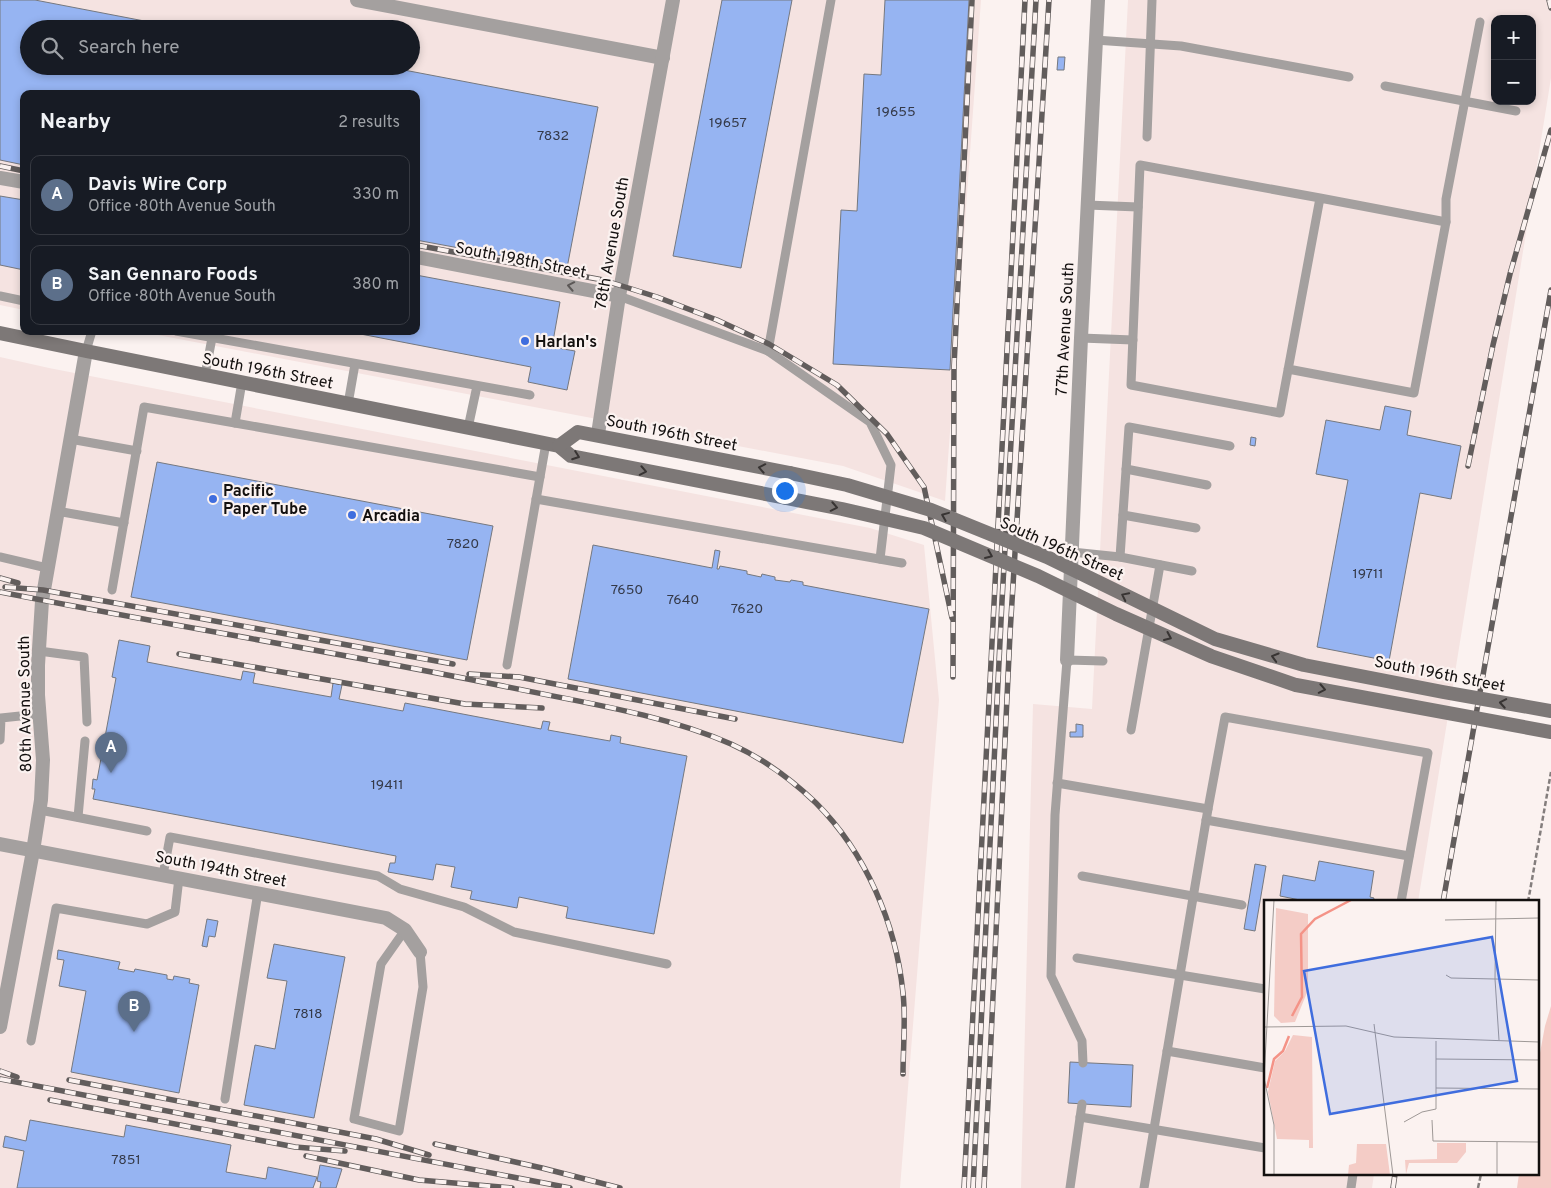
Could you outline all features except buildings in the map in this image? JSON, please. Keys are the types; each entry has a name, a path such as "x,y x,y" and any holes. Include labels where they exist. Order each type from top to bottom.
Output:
{"main road":[{"name":"South 196th Street","path":"0,333 552,444 571,456 842,509 924,528 1038,576 1116,614 1211,656 1296,684 1551,732"},
{"name":"South 196th Street","path":"552,444 578,432 598,434 847,485 931,510 1047,557 1215,639 1304,665 1551,711"}],"street":[{"path":"357,0 663,58"},
{"name":"78th Avenue South","path":"598,434 619,296 673,0"},
{"name":"77th Avenue South","path":"1067,660 1098,0"},
{"path":"0,178 20,181"},
{"name":"South 198th Street","path":"420,258 619,296"},
{"name":"80th Avenue South","path":"0,1027 40,810 43,760 38,688 42,600 86,351"},
{"name":"South 194th Street","path":"0,844 386,918 405,930 420,952"}],"lane":[{"path":"768,351 831,0"},
{"path":"1146,137 1152,0"},
{"path":"1288,369 1414,393 1446,222 1446,199 1480,22"},
{"path":"1096,40 1181,46 1349,77"},
{"path":"1385,86 1516,111"},
{"path":"1320,198 1280,413 1131,385 1140,165 1320,198 1446,222"},
{"path":"1087,205 1138,207"},
{"path":"0,296 20,300"},
{"path":"619,296 768,351 870,422 891,465 880,559"},
{"path":"86,351 91,335"},
{"path":"197,335 530,395"},
{"path":"205,375 212,338"},
{"path":"1081,338 1133,340"},
{"path":"348,404 355,364"},
{"path":"235,423 242,382"},
{"path":"468,428 477,386"},
{"path":"112,590 144,407 540,477"},
{"path":"1120,557 1129,427 1230,446"},
{"path":"70,439 136,451"},
{"path":"507,665 540,477 552,444"},
{"path":"1126,469 1207,484"},
{"path":"536,498 902,563"},
{"path":"57,511 124,523"},
{"path":"1123,515 1196,528"},
{"path":"1072,552 1120,557 1192,571"},
{"path":"0,557 47,568"},
{"path":"1131,730 1160,565"},
{"path":"39,651 84,657 86,722"},
{"path":"1083,1062 1082,1041 1051,976 1055,815 1067,660 1104,661"},
{"path":"0,740 1,718 39,714"},
{"path":"1144,1188 1225,717 1428,753 1401,900"},
{"path":"78,817 85,741"},
{"path":"1057,783 1208,809"},
{"path":"40,810 147,831"},
{"path":"1206,820 1409,856"},
{"path":"163,875 170,837 378,876 400,888 464,907 514,932 667,964"},
{"path":"1082,876 1242,904"},
{"path":"31,1041 56,908 147,924 175,912 179,878"},
{"path":"226,1099 258,892"},
{"path":"405,930 381,964 354,1119 400,1131 423,987 420,952"},
{"path":"1077,958 1264,989"},
{"path":"1167,1051 1264,1068"},
{"path":"1070,1188 1082,1104"},
{"path":"1080,1116 1264,1148"}],"path":[{"path":"1528,900 1551,772"},
{"path":"1546,800 1551,800"}],"shaded area":[{"path":"0,0 981,0 945,501 843,466 158,335 420,335 420,90 20,90 20,309 0,305"},
{"path":"1128,0 1551,0 1551,78 1418,900 1264,900 1264,1176 1374,1176 1372,1188 1021,1188 1033,704 1092,709"},
{"path":"0,357 870,528 924,545 939,700 900,1188 0,1188"},
{"path":"1551,1006 1551,1188 1517,1188 1519,1176 1538,1176 1538,1064"}],"railway":[{"path":"953,677 954,366 972,0"},
{"path":"964,1188 1025,0"},
{"path":"973,1188 1002,601 1036,0"},
{"path":"984,1188 1010,634 1049,0"},
{"path":"1549,0 1551,8"},
{"path":"1468,466 1510,274 1551,130"},
{"path":"0,166 20,170"},
{"path":"420,246 603,280 657,297 717,320 769,344 837,385 887,434 924,487 952,618"},
{"path":"1443,900 1551,290"},
{"path":"0,578 18,583"},
{"path":"5,587 43,590 453,664"},
{"path":"0,592 619,709 704,733 743,750 776,770 816,803 850,844 876,891 893,941 903,993 903,1074"},
{"path":"179,654 465,704 542,708"},
{"path":"469,674 519,677 735,719"},
{"path":"0,1071 17,1077"},
{"path":"0,1079 570,1188"},
{"path":"69,1080 376,1139 429,1155"},
{"path":"50,1100 295,1147 345,1151"},
{"path":"435,1144 620,1188"},
{"path":"306,1156 419,1180 512,1188"},
{"path":"1393,1188 1395,1176"}],"place":[{"name":"Harlan's","path":"525,341"},
{"name":"Pacific Paper Tube","path":"213,499"},
{"name":"Arcadia","path":"352,515"},
{"name":"Davis Wire Corp","path":"111,773"},
{"name":"San Gennaro Foods","path":"134,1032"}]}
